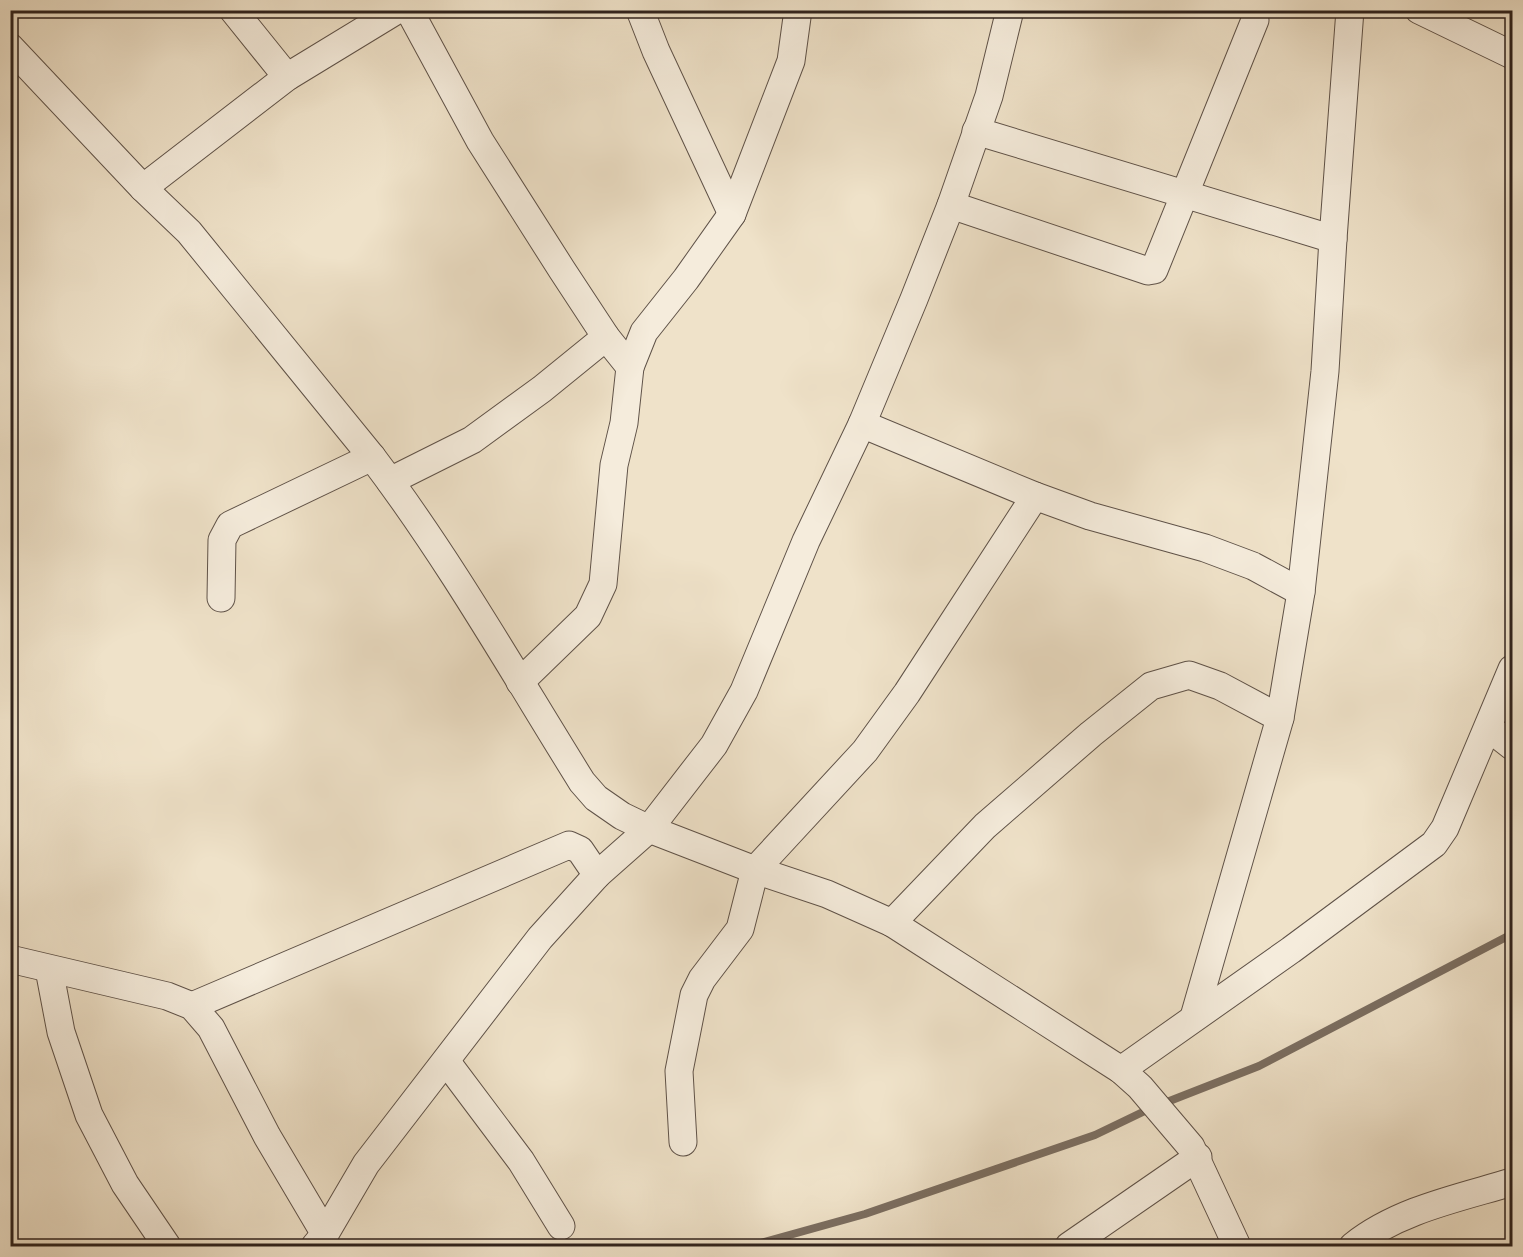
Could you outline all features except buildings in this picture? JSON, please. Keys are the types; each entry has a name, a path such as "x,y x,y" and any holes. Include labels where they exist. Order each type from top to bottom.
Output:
{"street":[{"path":"233,10 287,77"},
{"path":"143,188 287,77 396,10"},
{"path":"409,10 480,141 606,336 630,367"},
{"path":"640,10 656,51 732,214"},
{"path":"520,682 588,616 603,584 614,465 624,423 630,367 644,332 686,279 732,214 791,61 798,10"},
{"path":"320,1240 366,1164 540,938 597,875 649,829 714,745 744,691 806,541 862,424 951,205 989,96 1010,10"},
{"path":"1194,1017 1280,718 1301,592 1325,371 1350,10"},
{"path":"1419,10 1512,55"},
{"path":"951,205 1148,272 1154,270 1256,20"},
{"path":"10,47 143,188 189,232 390,481 473,605 582,782 596,798 622,816 649,829 754,870 827,894 892,923 1131,1078 1195,1152 1237,1246"},
{"path":"976,131 1333,239"},
{"path":"390,481 472,440 542,388 606,336"},
{"path":"862,424 1035,496 1090,516 1205,548 1253,566 1301,592"},
{"path":"221,598 222,540 230,525 372,458"},
{"path":"683,1142 679,1071 694,995 702,979 740,929 754,870 865,751 907,693 1035,496"},
{"path":"1131,1078 1194,1017 1291,950 1434,843 1445,828 1512,669"},
{"path":"892,923 985,826 1091,734 1151,686 1189,675 1220,686 1280,718"},
{"path":"1489,728 1512,746"},
{"path":"192,1006 569,844 580,850 597,875"},
{"path":"10,960 167,996 192,1006 211,1028 320,1240"},
{"path":"49,969 61,1032 89,1115 125,1184 167,1246"},
{"path":"446,1061 521,1161 561,1226"},
{"path":"1068,1246 1195,1152"},
{"path":"1353,1246 1412,1212 1512,1182"}],"waterway":[{"path":"750,1246 865,1214 1095,1135 1149,1109 1259,1066 1512,934"}]}
